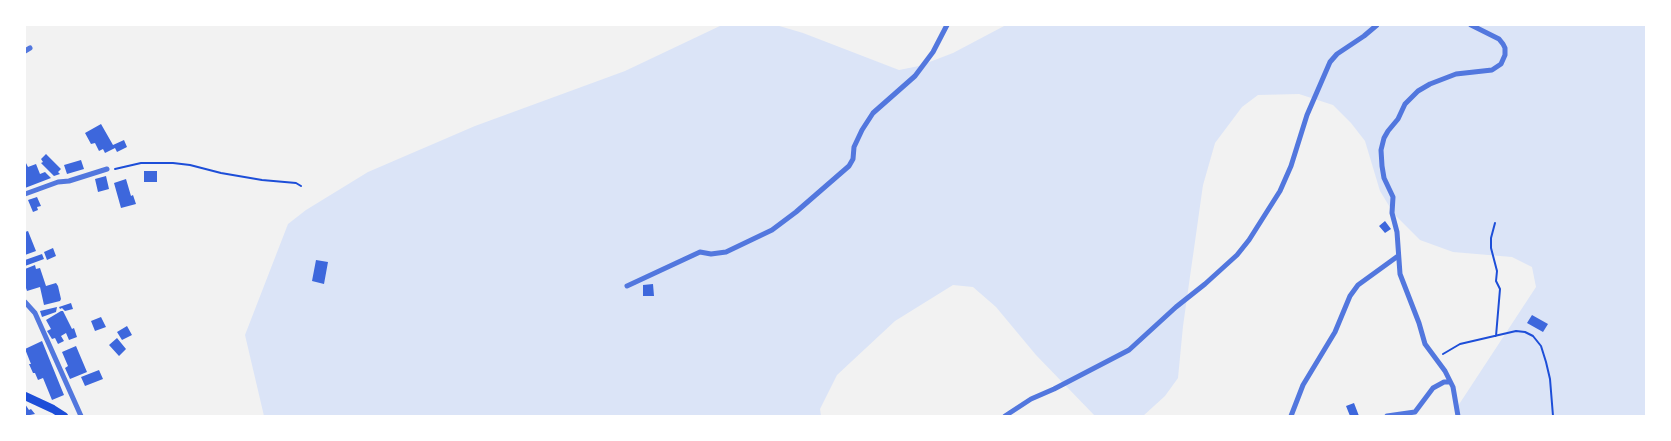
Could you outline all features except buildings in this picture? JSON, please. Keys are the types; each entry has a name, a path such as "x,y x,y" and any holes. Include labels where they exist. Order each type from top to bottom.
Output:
{"main road":[{"path":"25,396 64,416"}],"street":[{"path":"627,286 700,252 711,254 726,252 772,230 796,212 849,166 853,159 854,147 873,113 915,76 933,52 946,25"},
{"path":"1005,416 1031,399 1129,350 1237,255 1280,191 1291,166 1307,115 1330,62 1337,54 1377,25"},
{"path":"1458,416 1450,382 1425,344 1400,274 1397,232 1392,213 1393,197 1384,178 1381,150 1384,138 1398,119 1404,104 1418,91 1456,74 1492,70 1501,64 1505,55 1503,44 1499,39 1471,25"},
{"path":"25,51 30,48"},
{"path":"25,194 58,182 69,181 107,169"},
{"path":"1291,416 1302,386 1335,332 1350,296 1358,285 1398,256"},
{"path":"25,302 35,313 81,416"},
{"path":"1387,416 1415,412 1433,388 1444,382 1450,382"}],"path":[{"path":"107,169 111,170 141,164 173,163 262,180 296,183 301,186"},
{"path":"1495,223 1490,238 1497,271 1496,281 1500,289 1496,336"},
{"path":"1437,362 1447,351 1460,344 1516,331 1525,332 1533,336 1541,346 1550,379 1553,416"}],"shaded area":[{"path":"722,25 776,25 803,33 899,70 919,66 953,53 1006,25 1646,25 1646,416 1457,416 1456,409 1536,287 1532,267 1512,257 1453,252 1420,240 1394,214 1380,191 1365,141 1351,123 1333,105 1299,94 1258,95 1242,107 1215,143 1203,185 1183,326 1178,378 1165,396 1143,416 1095,416 1036,355 996,307 973,287 953,285 895,321 837,375 820,409 821,416 264,416 245,335 288,224 306,210 368,172 475,126 625,71"}]}
